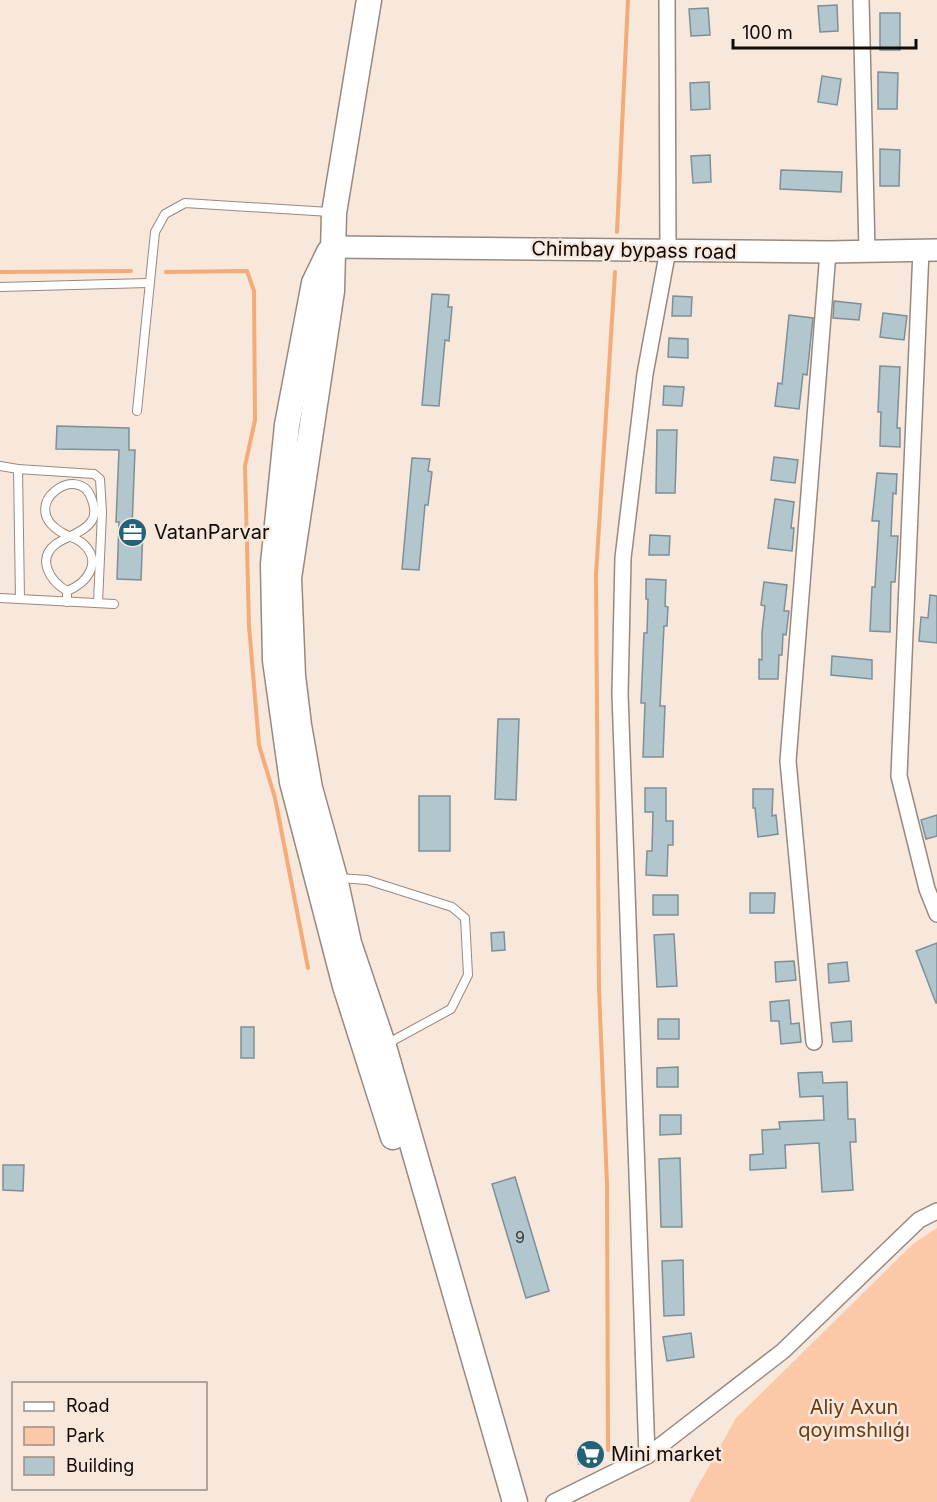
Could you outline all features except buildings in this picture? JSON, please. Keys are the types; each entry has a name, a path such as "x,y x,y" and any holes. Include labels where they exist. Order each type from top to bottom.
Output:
{"main road":[{"path":"369,0 334,213 332,291 289,578 293,676 310,788 335,878 349,943 385,1050 515,1502"},
{"path":"332,247 314,283 287,425 279,495 273,564 273,596 275,660 282,719 292,782 345,986 444,1308 497,1502"},
{"name":"Chimbay bypass road","path":"332,247 828,252 929,250"}],"street":[{"path":"647,1456 620,694 623,558 645,374 668,250 667,0"},
{"path":"861,0 867,252"},
{"path":"929,250 899,776 927,889 937,914"},
{"path":"814,1042 788,761 828,252"},
{"path":"554,1502 647,1456 783,1351 919,1220 937,1211"}],"lane":[{"path":"137,411 148,283 155,232 165,214 185,203 334,213"},
{"path":"0,287 148,283"},
{"path":"0,466 94,474 100,479 102,512 98,603"},
{"path":"18,469 20,599"},
{"path":"67,591 57,585 49,575 46,562 49,550 69,536 77,533 92,521 95,510 91,495 80,485 68,484 53,490 47,501 45,512 58,531 69,536 82,543 90,554 92,565 87,578 79,586 67,591"},
{"path":"67,591 67,602"},
{"path":"0,598 114,604"},
{"path":"335,878 367,880 452,907 465,918 468,975 451,1009 394,1040 385,1050"}],"green space":[{"name":"Aliy Axun qoyımshılıǵı","path":"937,1228 937,1502 689,1502 736,1418 913,1244"}],"waterway":[{"path":"617,232 628,0"},
{"path":"0,272 131,271"},
{"path":"166,272 247,271 254,291 255,420 245,466 249,626 259,745 275,798 308,968"},
{"path":"608,1450 607,1184 599,989 596,575 615,272"}],"place":[{"name":"VatanParvar","path":"133,532"},
{"name":"Mini market","path":"590,1454"}]}
